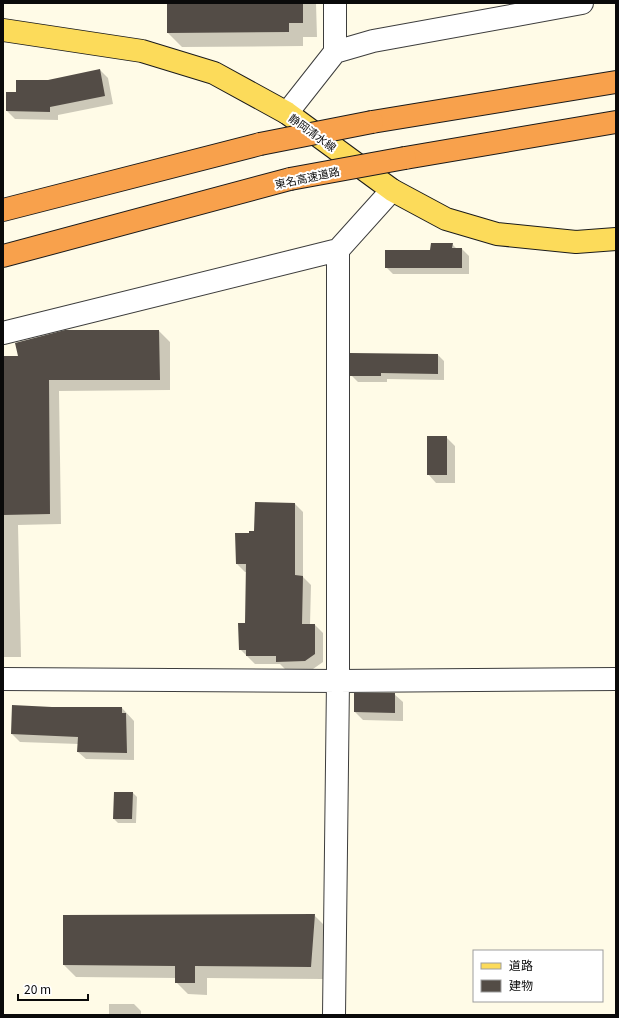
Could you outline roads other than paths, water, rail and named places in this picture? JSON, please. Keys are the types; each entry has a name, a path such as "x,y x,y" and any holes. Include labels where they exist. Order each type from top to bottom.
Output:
{"highway":[{"path":"3,210 260,144 372,122 616,82"},
{"name":"東名高速道路","path":"3,256 290,179 616,122"}],"main road":[{"name":"静岡清水線","path":"3,30 142,51 214,73 287,113 392,190 446,219 497,234 576,242 616,239"}],"street":[{"path":"335,3 335,52"},
{"path":"287,113 335,52 373,41 582,3"},
{"path":"3,333 338,250 392,190"},
{"path":"334,1015 338,681 338,250"},
{"path":"3,679 338,681 616,679"}]}
